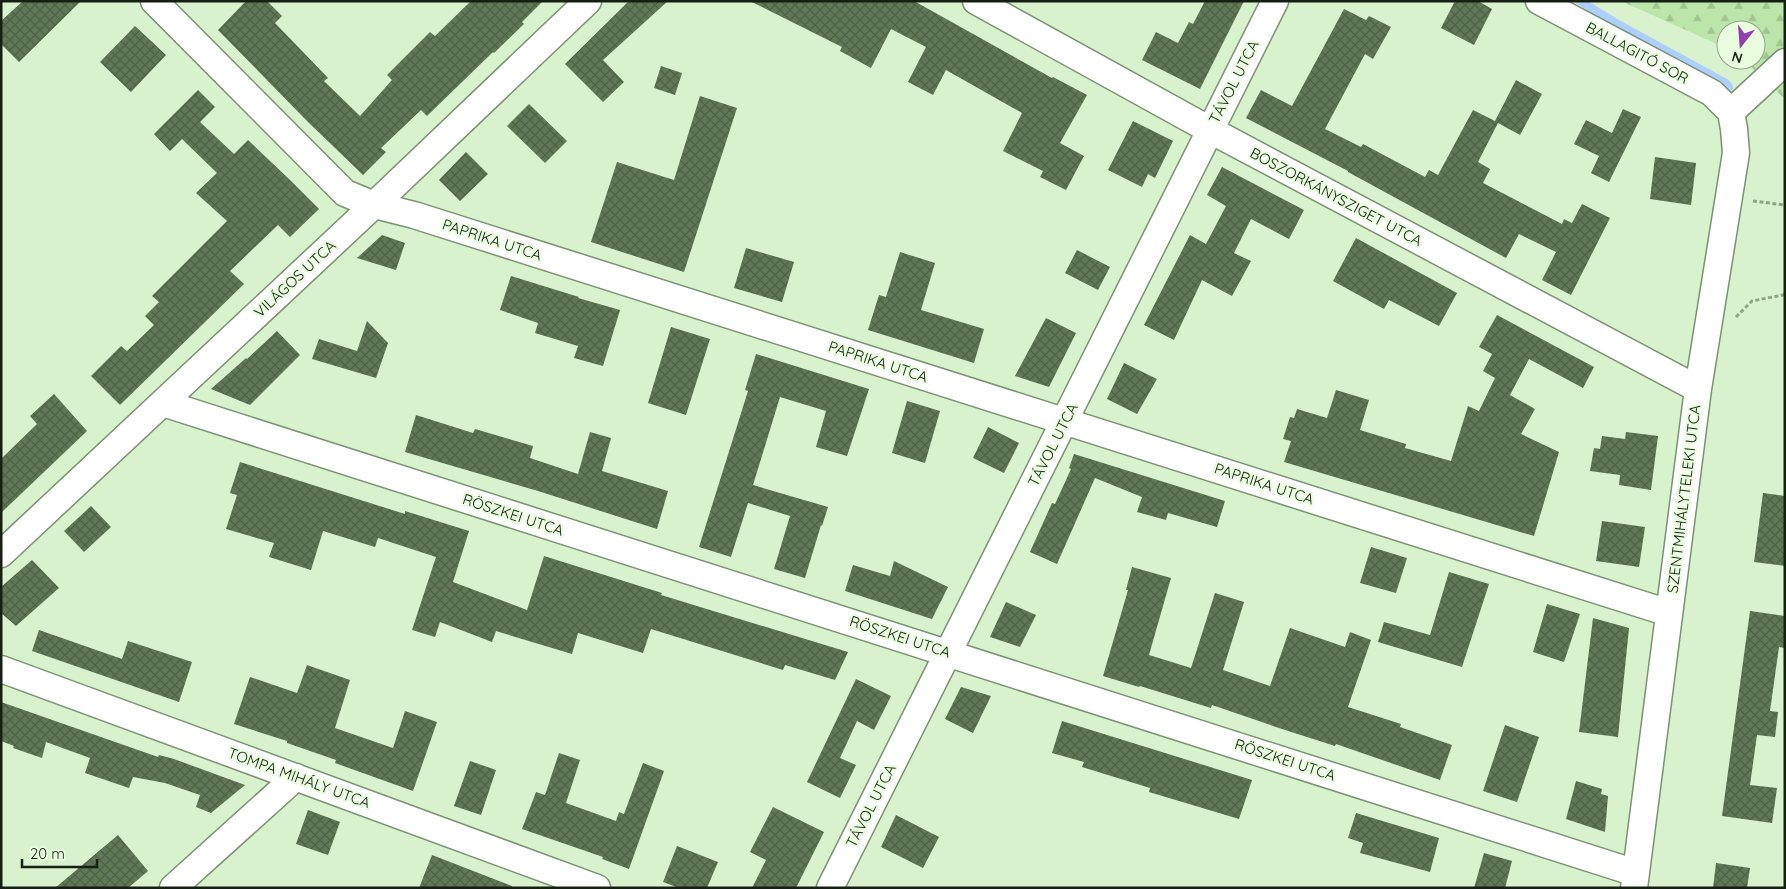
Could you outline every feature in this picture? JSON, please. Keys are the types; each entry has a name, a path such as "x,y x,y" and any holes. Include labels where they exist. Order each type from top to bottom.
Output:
{"street":[{"name":"PAPRIKA UTCA","path":"154,1 345,194 374,205 414,215 1669,613"},
{"name":"VILÁGOS UTCA","path":"1,554 374,205 588,1"},
{"name":"BOSZORKÁNYSZIGET UTCA","path":"976,1 1210,130 1698,389"},
{"name":"TÁVOL UTCA","path":"830,888 1275,1"},
{"name":"BALLAGITÓ SOR","path":"1539,1 1615,35 1712,93 1731,112"},
{"path":"1731,112 1785,62"},
{"name":"SZENTMIHÁLYTELEKI UTCA","path":"1635,880 1698,389 1736,153 1731,112"},
{"name":"RÖSZKEI UTCA","path":"162,404 948,652 1635,880"},
{"name":"TOMPA MIHÁLY UTCA","path":"1,669 597,888"},
{"path":"173,888 296,777"}],"path":[{"path":"1729,197 1785,205"},
{"path":"1733,321 1752,301 1784,295 1785,293"}],"green space":[{"path":"1621,1 1785,1 1785,99 1755,70 1766,70 1766,20 1716,20 1716,44"}],"building":[{"path":"23,1 81,1 19,62 1,44 1,21"},
{"path":"246,1 267,1 282,16 275,23 328,78 324,81 360,116 392,80 387,75 430,32 435,36 471,1 543,1 522,22 524,24 427,116 421,110 381,148 386,152 363,175 218,30"},
{"path":"629,1 668,1 603,60 624,82 603,102 565,64"},
{"path":"750,1 914,1 1052,78 1087,95 1060,143 1084,156 1066,190 1040,177 1043,171 1003,151 1022,113 946,70 933,95 908,82 926,47 891,29 871,68 840,51 842,47"},
{"path":"1205,1 1244,1 1200,89 1142,60 1156,32 1178,43 1189,22 1193,24"},
{"path":"1455,1 1478,1 1492,9 1474,45 1441,28"},
{"path":"1344,9 1366,20 1369,16 1391,27 1373,59 1365,54 1325,129 1361,147 1363,144 1425,177 1429,170 1438,175 1473,110 1495,121 1516,80 1542,94 1520,135 1498,123 1478,162 1490,169 1483,183 1562,224 1564,219 1572,223 1582,204 1610,218 1571,295 1542,280 1556,252 1519,234 1506,258 1348,171 1246,118 1261,90 1292,106"},
{"path":"135,26 166,55 131,92 100,62"},
{"path":"661,66 682,73 675,95 654,88"},
{"path":"198,90 215,107 200,122 234,154 248,140 319,209 290,237 278,225 230,271 244,284 120,405 91,376 121,346 127,351 154,325 145,316 159,302 152,296 227,221 196,193 217,173 182,139 170,151 154,134"},
{"path":"700,96 737,108 684,272 591,242 617,162 674,180"},
{"path":"529,104 567,141 545,163 507,126"},
{"path":"1623,109 1641,117 1609,182 1591,173 1599,156 1574,144 1586,120 1612,133"},
{"path":"1133,121 1173,141 1155,178 1148,174 1142,187 1108,170"},
{"path":"466,152 488,174 460,201 439,180"},
{"path":"1655,157 1696,163 1691,205 1650,199"},
{"path":"1222,167 1304,210 1289,239 1251,219 1234,253 1251,261 1232,296 1202,280 1174,340 1144,325 1190,235 1206,244 1226,206 1207,195"},
{"path":"382,235 405,243 396,270 357,258"},
{"path":"1356,238 1457,293 1439,326 1389,300 1384,309 1333,281"},
{"path":"746,248 794,262 782,302 734,288"},
{"path":"1077,250 1110,267 1098,290 1065,273"},
{"path":"900,252 935,263 921,310 984,329 974,363 868,330 879,295 886,297"},
{"path":"511,276 620,310 603,366 574,358 578,346 535,333 538,323 500,310"},
{"path":"1497,315 1594,367 1583,388 1529,359 1510,395 1535,409 1521,434 1559,452 1534,536 1284,462 1291,441 1283,439 1290,417 1294,418 1297,409 1327,418 1336,390 1369,400 1360,430 1406,444 1405,448 1451,461 1468,406 1479,411 1495,378 1483,371 1492,354 1479,347"},
{"path":"1046,318 1076,333 1049,387 1015,376"},
{"path":"367,321 388,343 376,378 312,359 319,339 357,351"},
{"path":"671,327 710,339 686,415 648,403"},
{"path":"277,331 300,355 250,405 211,389 247,359"},
{"path":"756,354 869,389 847,456 816,447 826,411 780,397 753,485 828,507 805,578 774,569 790,516 748,503 731,557 699,547 748,391 745,390"},
{"path":"1124,363 1157,379 1137,414 1107,399"},
{"path":"54,394 87,431 1,513 1,459 37,424 30,416"},
{"path":"907,401 940,411 925,463 892,453"},
{"path":"416,415 473,433 475,429 533,446 530,458 578,474 590,432 611,438 602,471 668,491 657,529 538,491 405,452"},
{"path":"988,427 1019,443 1004,473 973,458"},
{"path":"1626,432 1658,436 1651,490 1619,485 1620,475 1590,471 1594,448 1600,449 1602,436 1625,439"},
{"path":"1074,454 1225,501 1217,527 1168,513 1166,520 1137,512 1142,497 1095,478 1057,564 1030,552 1052,503 1055,504 1071,469 1069,468"},
{"path":"240,462 405,514 405,511 469,531 453,582 527,610 544,556 662,593 661,595 848,652 835,680 785,665 783,670 651,629 643,653 578,633 572,654 496,631 492,642 440,622 435,637 412,630 436,557 378,538 375,547 323,531 311,570 269,557 274,543 226,529 237,495 230,493"},
{"path":"1763,493 1785,496 1785,566 1754,562"},
{"path":"91,506 111,527 84,552 64,531"},
{"path":"1602,521 1645,527 1639,567 1596,561"},
{"path":"1371,547 1407,558 1396,593 1360,583"},
{"path":"32,560 59,588 16,626 1,613 1,587"},
{"path":"894,561 948,587 932,619 845,591 853,565 890,576"},
{"path":"1132,567 1171,578 1149,655 1191,668 1215,593 1244,602 1223,670 1270,686 1290,628 1345,647 1350,632 1371,640 1348,707 1401,724 1400,727 1452,745 1440,780 1336,744 1335,746 1212,705 1211,708 1103,676 1128,590 1126,590"},
{"path":"1449,572 1489,584 1462,667 1378,642 1384,622 1430,635"},
{"path":"1006,602 1036,615 1020,647 990,637"},
{"path":"1547,604 1580,614 1564,662 1533,652"},
{"path":"1750,611 1785,616 1785,648 1779,647 1770,711 1778,712 1775,737 1757,735 1750,785 1777,788 1772,823 1722,816"},
{"path":"1593,618 1629,628 1618,737 1579,732"},
{"path":"39,630 122,659 128,641 192,662 179,702 32,651"},
{"path":"307,665 350,680 335,728 393,748 405,711 437,722 413,791 335,763 336,760 287,743 287,741 234,724 250,677 297,693"},
{"path":"856,679 891,696 874,730 857,721 840,758 856,765 840,798 807,782"},
{"path":"961,687 991,696 973,733 945,719"},
{"path":"1,702 158,757 159,755 174,759 245,785 211,813 196,807 200,795 165,783 133,777 129,788 85,773 90,758 46,742 42,758 13,748 14,746 1,741"},
{"path":"1062,721 1252,780 1239,819 1149,792 1150,788 1082,767 1084,762 1052,753"},
{"path":"1505,725 1539,737 1517,802 1483,791"},
{"path":"559,753 580,760 566,803 616,821 619,812 624,814 643,763 664,771 629,869 602,859 603,857 522,829 536,792 545,795"},
{"path":"470,761 496,770 481,815 454,806"},
{"path":"1576,781 1602,789 1601,794 1608,796 1605,832 1566,819"},
{"path":"773,807 824,832 796,888 752,888 766,860 750,852"},
{"path":"308,810 340,822 328,855 296,844"},
{"path":"1356,813 1439,838 1430,872 1360,853 1363,843 1348,838"},
{"path":"896,815 939,837 923,868 881,847"},
{"path":"118,835 148,871 128,888 55,888"},
{"path":"677,846 718,862 707,888 679,888 663,882"},
{"path":"1484,853 1512,861 1505,888 1474,888"},
{"path":"432,855 512,886 512,888 419,888"},
{"path":"1716,863 1750,868 1747,888 1713,888"}],"waterway":[{"path":"1580,1 1726,83 1729,87"}]}
